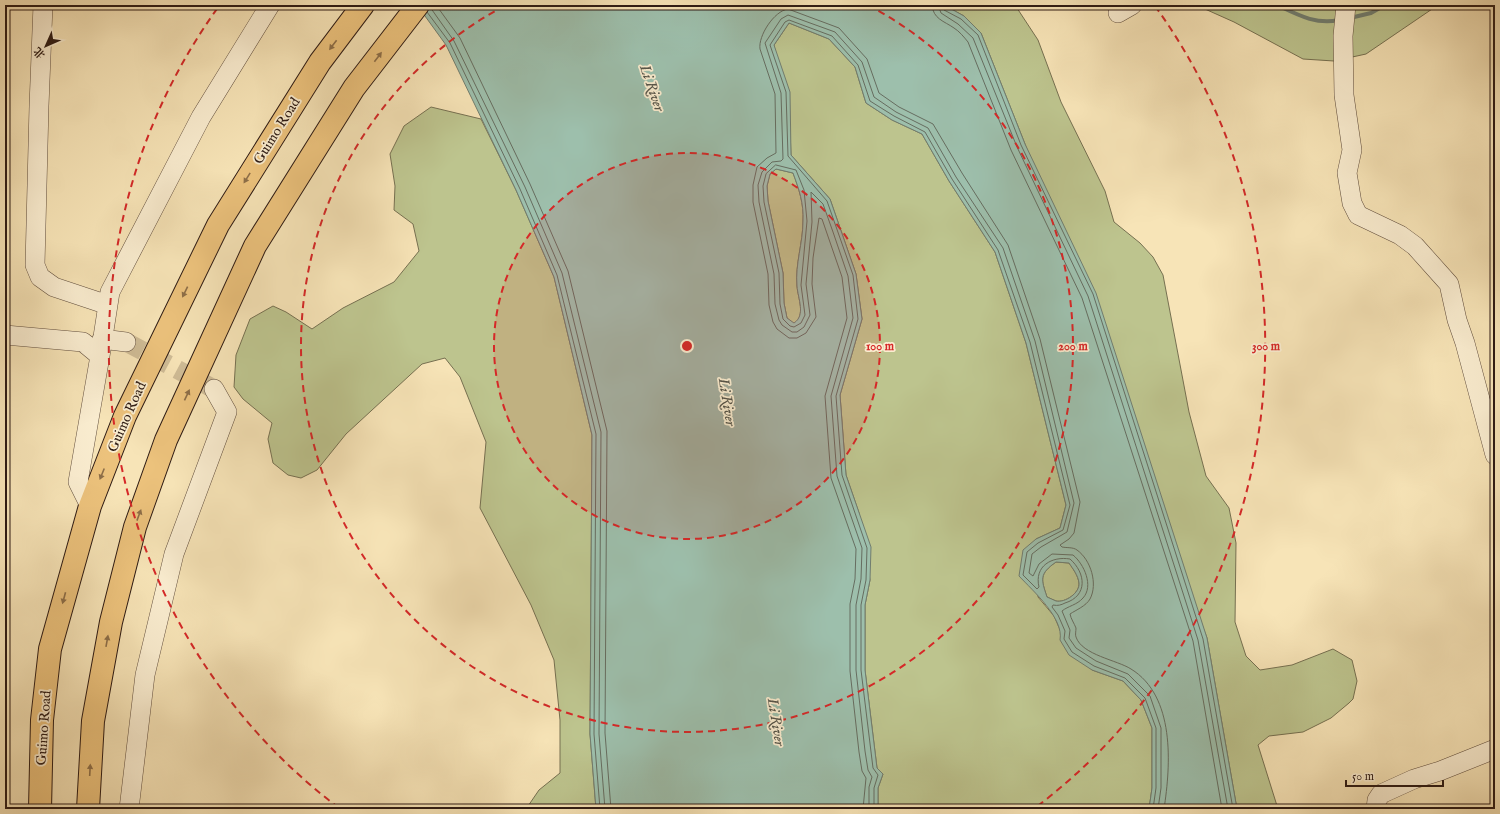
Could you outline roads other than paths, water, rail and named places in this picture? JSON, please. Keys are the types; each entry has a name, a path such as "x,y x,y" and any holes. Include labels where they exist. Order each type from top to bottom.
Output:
{"main road":[{"name":"Guimo Road","path":"40,809 42,720 50,649 90,506 125,416 218,225 320,62 364,5"},
{"path":"88,809 93,721 111,622 134,527 164,447 255,246 354,88 418,5"}],"street":[{"path":"43,5 38,106 36,265 40,277 54,287 108,305"},
{"path":"90,506 78,482 110,292 201,118 270,5"},
{"path":"1346,5 1343,36 1344,95 1352,150 1347,173 1352,203 1358,215 1400,235 1414,246 1448,284 1457,320 1490,414 1495,455"},
{"path":"5,335 83,342 101,347 126,342"},
{"path":"129,809 145,675 174,554 228,412 214,389"},
{"path":"1376,809 1377,800 1381,794 1414,779 1440,771 1495,749"}],"water":[{"name":"Li River","path":"417,5 944,5 964,16 981,33 1025,144 1096,293 1207,638 1237,809 1149,809 1152,788 1152,728 1141,700 1123,681 1092,670 1069,655 1060,640 1060,632 1052,614 1046,605 1019,576 1023,550 1036,539 1060,528 1066,505 1026,343 995,252 949,181 922,134 892,120 866,103 855,67 829,39 789,23 774,45 790,92 791,155 830,199 856,274 862,319 840,395 846,475 871,547 870,580 865,605 865,670 877,768 883,774 878,788 878,809 596,809 590,734 592,435 554,277 516,190 446,45","holes":["776,169 793,173 803,209 803,229 797,278 800,316 794,323 787,318 784,303 783,273 768,201 767,186 770,174","1056,562 1069,563 1079,583 1079,587 1075,594 1060,601 1047,597 1043,586 1044,574 1050,566"]}],"waterway":[{"path":"1277,5 1315,20 1339,20"},
{"path":"1350,18 1371,13 1385,5"}],"tunnel":[{"path":"126,342 214,389"}]}
